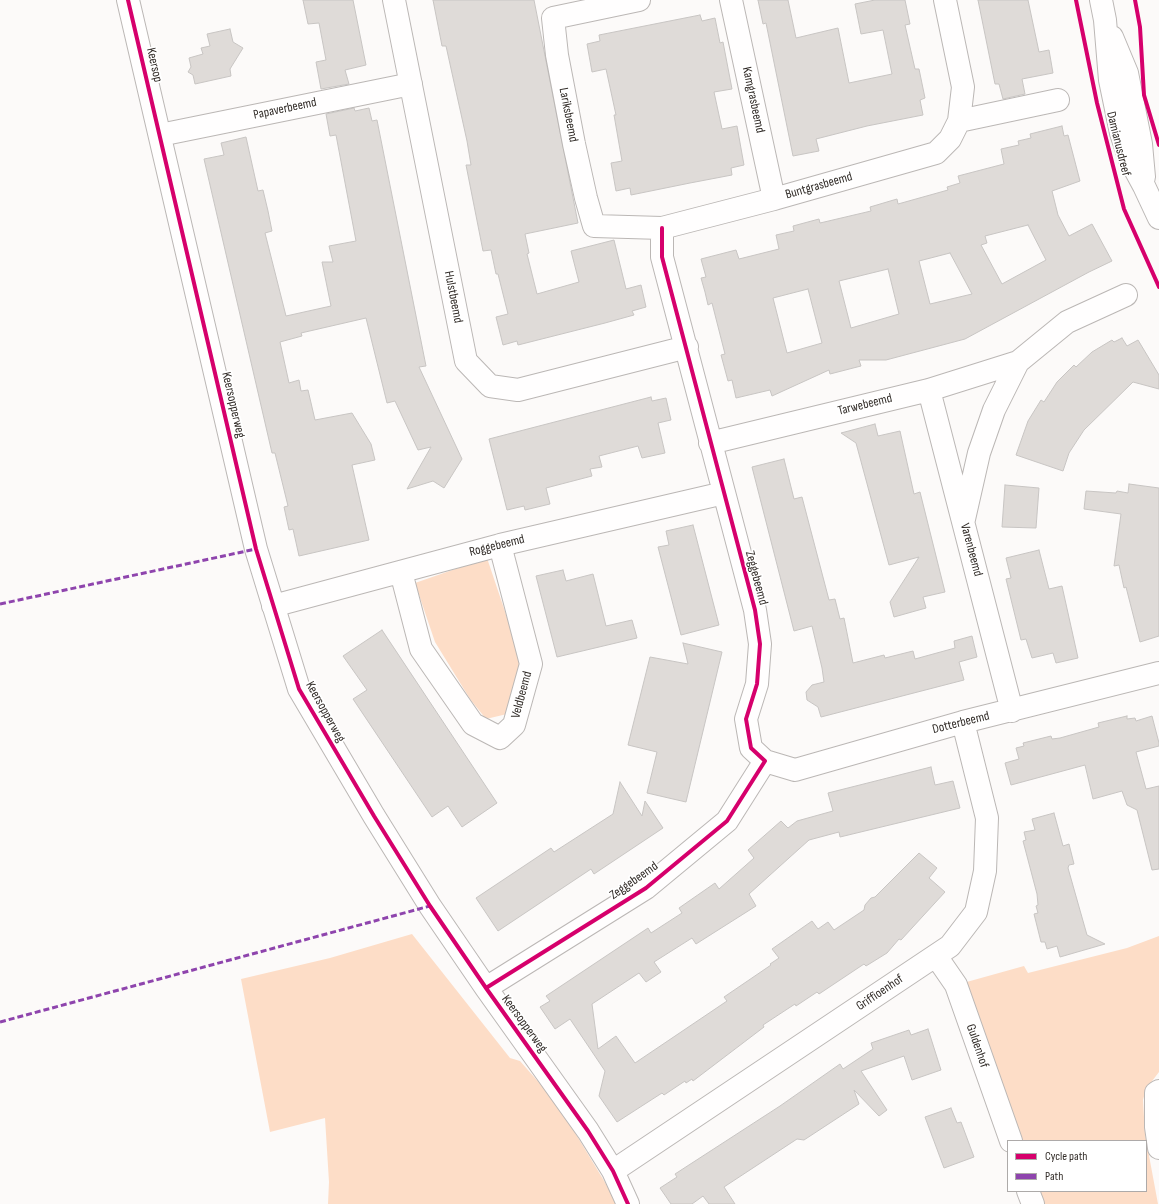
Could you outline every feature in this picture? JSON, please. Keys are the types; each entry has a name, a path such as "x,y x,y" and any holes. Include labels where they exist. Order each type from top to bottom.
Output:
{"street":[{"name":"Keersop","path":"128,0 160,135"},
{"name":"Hulstbeemd","path":"394,0 466,361 490,386 518,390 687,347"},
{"name":"Lariksbeemd","path":"636,0 553,18 557,55 574,144 594,226 662,228"},
{"name":"Kamgrasbeemd","path":"731,0 774,199"},
{"name":"Buntgrasbeemd","path":"662,228 774,199 936,153 950,140 959,121 963,87 945,0"},
{"name":"Damianusdreef","path":"1103,10 1110,80 1121,133 1130,160 1159,218"},
{"name":"Papaverbeemd","path":"160,135 411,84"},
{"path":"959,121 1058,100"},
{"name":"Keersopperweg","path":"160,135 256,548 299,689 374,816 430,906 486,988 588,1131 613,1171 628,1204"},
{"name":"Zeggebeemd","path":"486,988 646,888 727,821 765,761 752,748 746,719 757,684 760,644 755,610 710,443 687,347 662,257 662,228"},
{"name":"Tarwebeemd","path":"710,443 929,390 1018,362 1067,322 1126,295"},
{"name":"Tarwebeemd","path":"963,522 979,453 994,410 1018,362"},
{"name":"Varenbeemd","path":"929,390 1012,711"},
{"name":"Roggebeemd","path":"273,606 500,544 724,493"},
{"name":"Veldbeemd","path":"401,572 421,649 473,724 500,738 514,725 531,664 500,544"},
{"name":"Dotterbeemd","path":"765,761 795,770 963,722 1012,711 1159,673"},
{"name":"Griffioenhof","path":"613,1171 950,946 976,912 985,871 987,818 963,722"},
{"name":"Guldenhof","path":"936,956 956,985 1010,1140"},
{"path":"1159,1091 1156,1093 1156,1127 1159,1148"},
{"path":"1028,1192 1033,1204"}],"shaded area":[{"path":"487,558 521,659 507,714 486,719 470,699 435,642 415,583"},
{"path":"412,934 510,1058 520,1061 542,1086 574,1131 618,1204 328,1204 329,1182 325,1118 270,1132 241,979 330,958"},
{"path":"1159,936 1159,1072 1146,1089 1143,1100 1146,1140 1020,1140 963,983 1024,966 1028,973 1127,948"},
{"path":"1147,1145 1158,1204 1042,1204 1038,1192 1147,1192"}],"building":[{"path":"303,0 353,0 366,65 345,70 349,84 321,89 316,62 326,60 319,23 308,24"},
{"path":"433,0 534,0 578,223 525,234 529,253 527,254 537,294 579,282 571,251 614,240 626,289 641,285 646,307 632,311 634,315 518,345 517,341 503,345 496,317 508,314 498,274 496,274 491,250 483,251 466,165 471,165 467,141 446,46 442,46"},
{"path":"758,0 788,0 796,38 838,28 849,83 892,74 883,30 861,34 855,4 875,0 905,0 910,24 905,25 915,69 919,69 925,98 920,100 923,115 867,126 816,139 819,151 793,156 766,23 763,24"},
{"path":"978,0 1028,0 1039,52 1049,50 1053,73 1022,79 1025,94 1003,99 999,84 995,84"},
{"path":"700,15 702,21 715,18 720,43 723,42 732,89 714,92 722,129 737,126 744,165 731,168 732,175 631,195 630,188 616,191 611,163 622,161 614,115 616,115 606,69 592,72 587,44 600,41 599,35"},
{"path":"230,29 233,42 243,48 230,69 231,76 195,84 193,75 188,72 191,67 189,58 203,54 201,48 210,46 207,34"},
{"path":"354,108 355,111 369,108 372,121 377,120 426,366 419,367 462,459 444,488 433,481 407,489 431,447 418,450 395,401 387,403 366,318 301,333 302,336 280,342 289,383 299,380 301,391 308,390 315,420 352,413 371,444 375,460 352,465 369,540 299,556 293,529 289,530 284,507 288,506 275,453 272,453 204,159 224,155 221,143 246,137 258,191 263,190 268,211 272,231 265,233 286,316 331,306 322,262 333,262 329,246 356,241 336,135 330,136 326,114"},
{"path":"1062,126 1064,136 1068,135 1080,181 1052,191 1058,215 1069,236 1092,224 1112,261 965,339 886,360 859,360 861,366 830,374 829,370 772,396 770,390 736,398 732,380 728,381 721,355 725,354 712,303 708,305 701,278 706,277 701,259 736,250 739,259 779,249 776,235 794,231 793,226 819,219 820,223 871,211 870,207 897,199 898,204 948,190 947,187 960,183 958,176 1004,164 1001,149 1019,145 1018,141 1031,138 1030,134","holes":["1028,225 1046,260 1002,284 981,245 987,243 985,236","950,253 972,294 930,304 919,261","888,269 899,314 851,328 839,281","808,289 822,343 787,353 773,298"]},
{"path":"1122,338 1127,346 1138,340 1159,375 1159,389 1133,382 1084,430 1069,453 1063,471 1016,455 1028,421 1041,400 1044,402 1057,382 1074,365 1076,367 1092,352 1112,340 1114,342"},
{"path":"651,397 652,401 666,398 671,420 658,423 665,453 642,458 638,446 599,456 602,467 590,469 592,476 546,488 550,504 525,510 524,506 507,510 489,439"},
{"path":"875,424 878,436 900,431 914,494 920,492 945,592 923,597 926,608 894,617 890,602 919,557 889,565 856,443 841,433"},
{"path":"784,459 794,499 802,497 829,600 835,599 840,619 844,618 853,663 884,655 885,658 913,651 915,659 955,648 954,641 972,636 977,657 959,662 964,680 821,717 818,707 807,700 806,692 812,685 824,682 822,668 812,626 794,631 752,467"},
{"path":"1129,484 1159,488 1159,636 1140,642 1126,587 1124,588 1119,565 1114,566 1121,514 1084,509 1086,491 1116,493 1117,491 1128,493"},
{"path":"1005,485 1039,488 1036,528 1002,527"},
{"path":"693,525 719,625 681,635 658,547 669,545 666,531"},
{"path":"1039,550 1049,589 1062,586 1078,658 1056,663 1053,653 1032,658 1026,639 1021,640 1006,579 1011,578 1006,558"},
{"path":"563,570 566,581 593,574 606,626 632,620 637,638 557,657 536,576"},
{"path":"382,630 497,803 462,827 448,806 432,817 353,699 367,690 343,656"},
{"path":"683,643 722,652 686,802 647,793 657,752 628,745 650,657 688,664"},
{"path":"1127,716 1127,719 1135,718 1136,721 1152,716 1159,743 1159,746 1136,752 1146,789 1159,786 1159,869 1152,870 1137,810 1127,805 1122,791 1093,799 1085,765 1011,785 1005,763 1019,759 1016,748 1024,746 1023,743 1051,736 1052,739 1060,738 1099,727 1098,723"},
{"path":"931,767 935,785 953,781 960,808 840,837 839,832 809,840 749,894 756,906 696,944 692,938 654,962 661,972 646,982 639,973 592,1004 598,1049 616,1036 635,1063 727,1001 724,997 779,958 772,949 812,921 818,929 828,922 834,930 864,910 865,905 871,898 875,897 919,853 937,868 929,878 945,892 887,953 866,966 864,964 819,994 817,992 796,1006 795,1004 763,1025 764,1027 693,1081 692,1079 686,1083 685,1081 664,1095 662,1093 617,1122 599,1096 605,1071 570,1019 555,1029 540,1007 550,1001 546,996 648,928 651,933 682,913 679,908 715,883 719,889 754,858 748,850 781,821 788,828 797,821 833,811 828,793"},
{"path":"620,782 642,816 645,801 663,828 594,874 591,869 498,931 476,898 551,848 554,852 613,814"},
{"path":"1054,813 1063,846 1069,844 1074,864 1069,865 1068,868 1087,935 1105,944 1060,957 1057,946 1047,949 1045,942 1041,942 1034,914 1038,913 1036,906 1038,905 1037,894 1023,841 1026,840 1024,832 1035,830 1032,819"},
{"path":"928,1029 941,1070 912,1080 904,1056 861,1071 887,1110 879,1116 854,1090 859,1104 804,1140 797,1139 724,1187 735,1204 709,1204 703,1196 692,1204 671,1204 660,1188 677,1177 675,1174 780,1106 840,1064 843,1069 873,1049 871,1043 909,1030 911,1035"},
{"path":"951,1108 957,1123 961,1122 974,1157 944,1168 925,1117"}],"marked path":[{"path":"0,604 256,549"},
{"path":"0,1022 430,906"}],"cycle path":[{"path":"128,0 256,549 299,689 374,816 430,906 486,988 588,1131 613,1171 628,1204"},
{"path":"1076,0 1097,103 1124,209 1159,287"},
{"path":"1135,0 1140,27 1144,95 1159,145"},
{"path":"486,988 646,888 727,821 765,761 751,748 746,719 757,684 760,644 755,610 662,257 662,228"}]}
